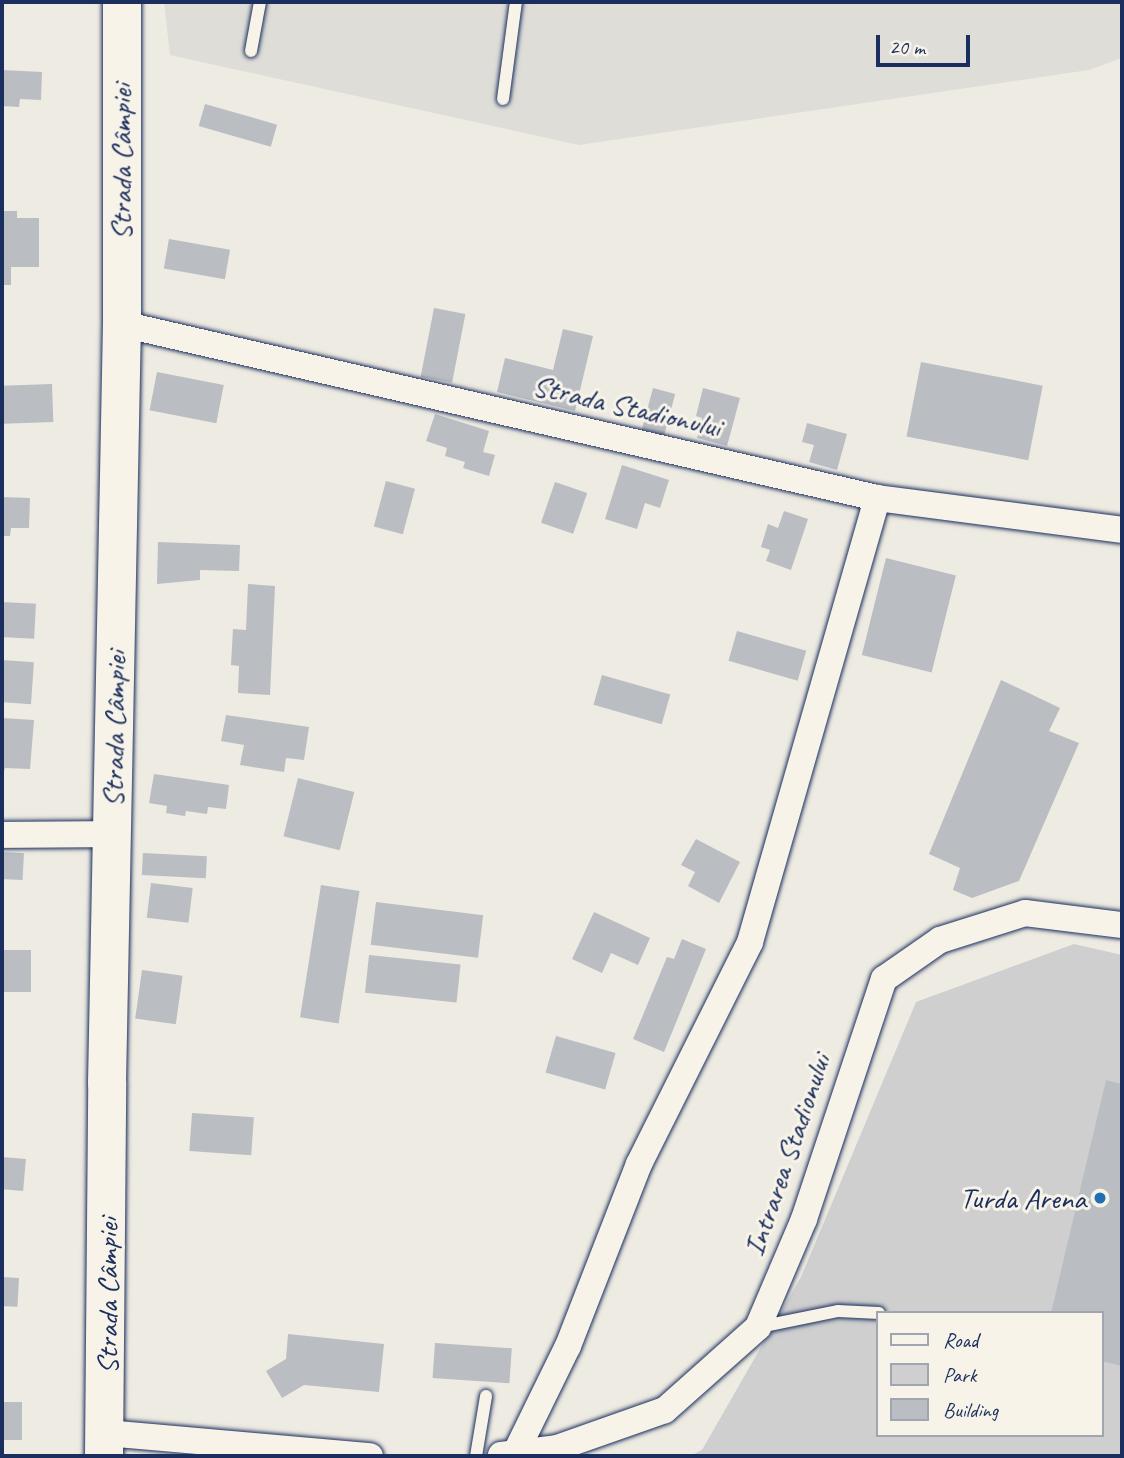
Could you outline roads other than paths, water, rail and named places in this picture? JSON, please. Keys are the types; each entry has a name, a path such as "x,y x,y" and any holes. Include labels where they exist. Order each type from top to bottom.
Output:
{"main road":[{"name":"Strada Câmpiei","path":"105,1444 112,834 122,324 122,2"}],"street":[{"name":"Strada Stadionului","path":"122,324 877,498 1122,530"},
{"path":"508,1455 568,1346 639,1164 750,942 877,498"},
{"path":"2,835 112,834"},
{"name":"Intrarea Stadionului","path":"508,1455 557,1448 665,1410 758,1327 804,1219 884,979 940,940 1025,913 1122,925"},
{"path":"105,1444 370,1456"}],"lane":[{"path":"251,51 260,2"},
{"path":"503,99 516,2"},
{"path":"758,1327 838,1311 876,1313"},
{"path":"476,1456 486,1396"}],"place":[{"name":"Turda Arena","path":"1100,1198"}]}
